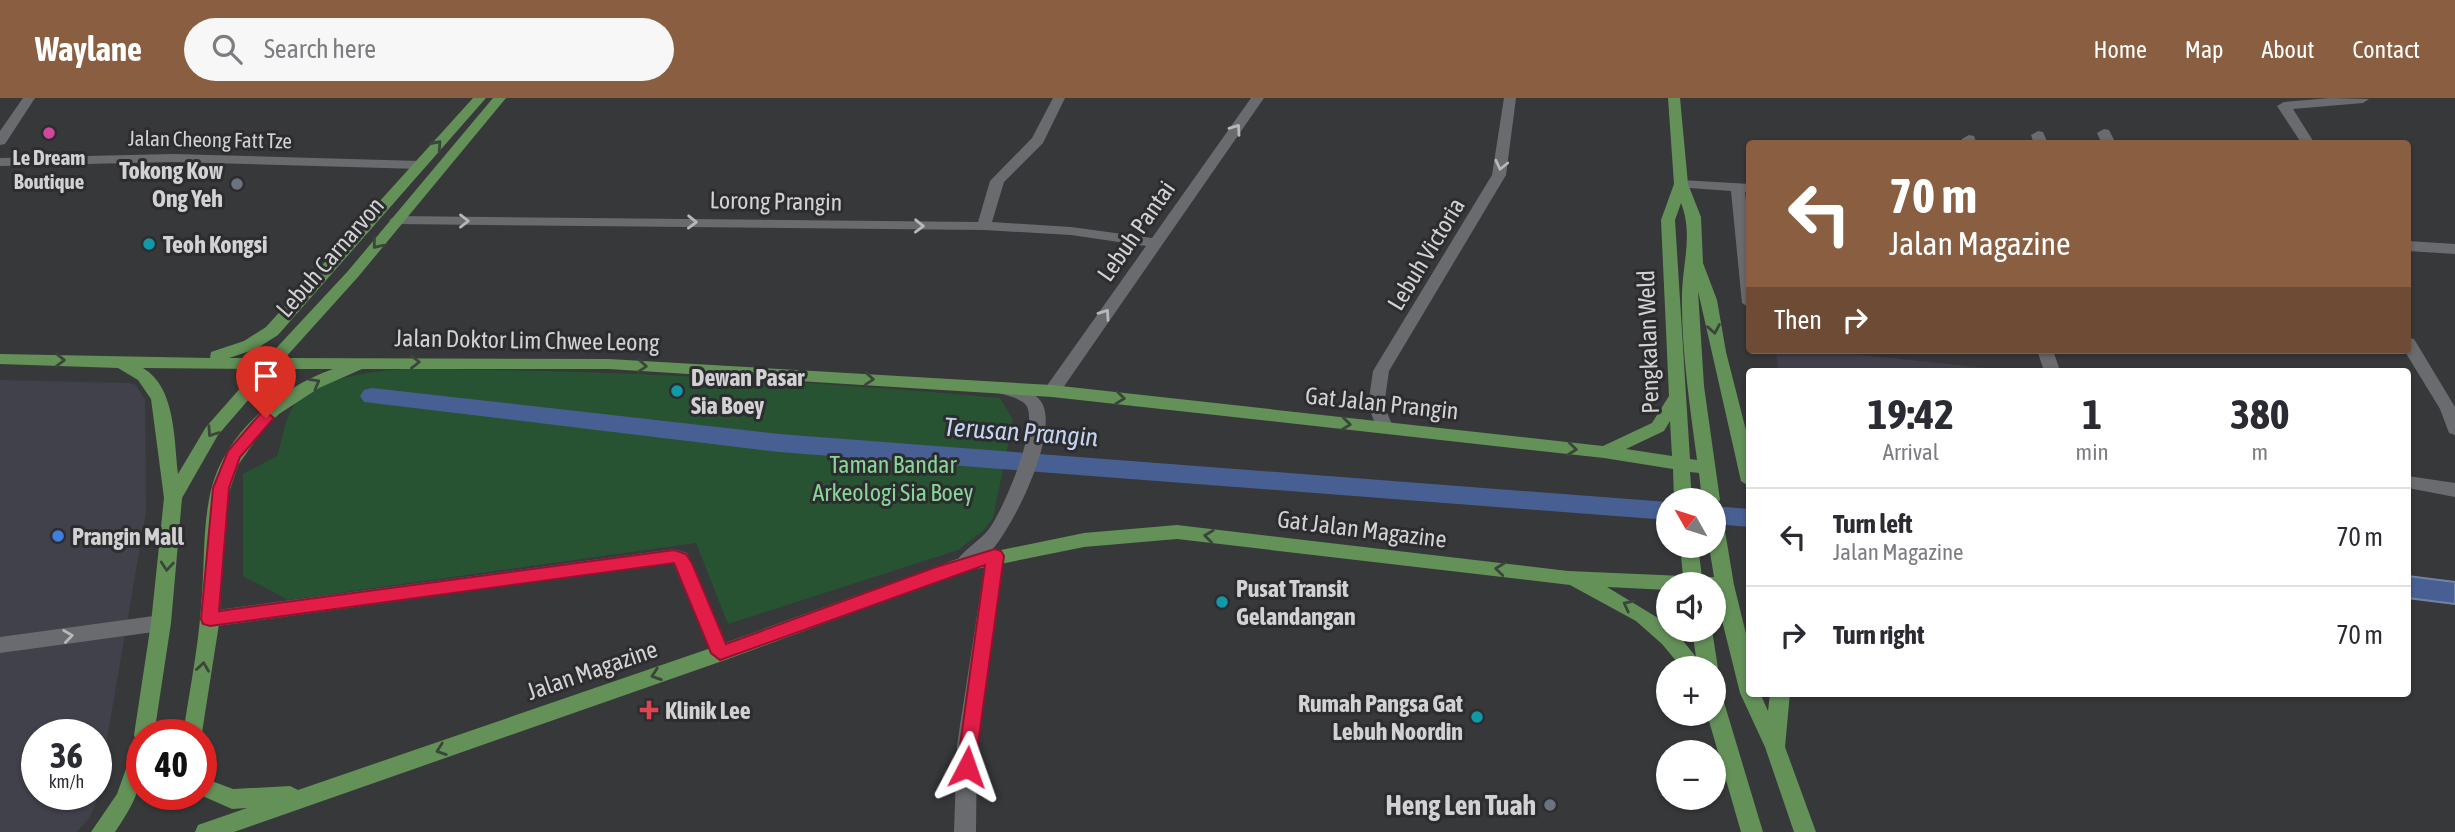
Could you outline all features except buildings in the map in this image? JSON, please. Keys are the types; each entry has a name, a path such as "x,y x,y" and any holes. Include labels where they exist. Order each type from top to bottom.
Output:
{"main road":[{"name":"Lebuh Carnarvon","path":"190,362 234,351 272,331 480,98"},
{"name":"Lebuh Carnarvon","path":"146,719 161,623 173,498 212,431 344,284 500,98"},
{"name":"Pengkalan Weld","path":"1674,98 1681,184 1694,217 1695,264 1690,292 1696,386 1709,488"},
{"name":"Pengkalan Weld","path":"1681,184 1668,220 1681,488"},
{"name":"Pengkalan Weld","path":"1695,264 1709,300 1718,352 1746,465"},
{"name":"Jalan Doktor Lim Chwee Leong","path":"0,359 120,363 608,364 1052,391"},
{"path":"195,719 210,619 221,488 233,455 266,418 302,391 337,372 372,362"},
{"path":"120,363 144,376 159,398 173,498"},
{"name":"Gat Jalan Prangin","path":"1052,391 1604,452 1706,468"},
{"path":"1604,452 1658,427 1676,399"},
{"name":"Gat Jalan Magazine","path":"995,556 1084,540 1177,532 1568,578 1656,582"},
{"name":"Jalan Magazine","path":"206,832 720,653 964,564 995,556"},
{"path":"1568,578 1639,611 1662,629 1683,656"},
{"path":"1726,589 1746,675"},
{"path":"1752,697 1775,747 1805,832"},
{"path":"1775,747 1780,697"},
{"path":"1721,726 1752,832"},
{"path":"217,793 232,799 311,795"},
{"path":"102,832 126,797"}],"street":[{"path":"0,141 29,98"},
{"path":"984,226 997,181 1038,140 1059,98"},
{"name":"Lebuh Pantai","path":"1052,391 1258,98"},
{"name":"Lebuh Victoria","path":"1385,429 1376,406 1381,371 1499,175 1510,98"},
{"path":"2306,140 2284,106 2363,99"},
{"name":"Jalan Cheong Fatt Tze","path":"0,162 173,158 420,165"},
{"path":"1681,184 1744,188 1746,226"},
{"name":"Lorong Prangin","path":"396,220 984,226 1071,231 1154,243"},
{"path":"2411,246 2455,249"},
{"path":"2411,348 2448,409 2455,429"},
{"path":"964,564 989,547 1001,528 1026,470 1031,451 1036,407 1030,400 1002,388"},
{"path":"2411,483 2455,490"},
{"path":"210,619 674,556 680,558 686,568 720,653"},
{"path":"965,832 967,745 995,556"},
{"path":"0,645 161,623"}],"shaded area":[{"path":"1776,354 1852,354 1987,368 1778,368"},
{"path":"0,380 129,383 136,385 145,400 146,512 110,719 21,719 21,810 93,810 77,832 0,832"}],"green space":[{"name":"Taman Bandar Arkeologi Sia Boey","path":"408,369 630,374 778,381 1000,398 1013,420 993,518 984,530 958,550 728,624 696,543 288,600 243,576 243,474 277,456 286,422 295,404 316,388 347,377"}],"water":[{"path":"2411,576 2455,582 2455,604 2411,598"}],"waterway":[{"name":"Terusan Prangin","path":"372,396 779,443 1656,510"},
{"name":"Terusan Prangin","path":"1726,516 1746,518"}],"place":[{"name":"Le Dream Boutique","path":"49,133"},
{"name":"Tokong Kow Ong Yeh","path":"237,184"},
{"name":"Teoh Kongsi","path":"149,244"},
{"name":"Dewan Pasar Sia Boey","path":"677,391"},
{"name":"Prangin Mall","path":"58,536"},
{"name":"Pusat Transit Gelandangan","path":"1222,602"},
{"name":"Klinik Lee","path":"649,710"},
{"name":"Rumah Pangsa Gat Lebuh Noordin","path":"1477,717"},
{"name":"Heng Len Tuah","path":"1550,805"}],"route":[{"path":"266,418 233,455 221,488 210,619 674,556 684,562 720,653 964,564 995,556 967,745 967,767"}]}
